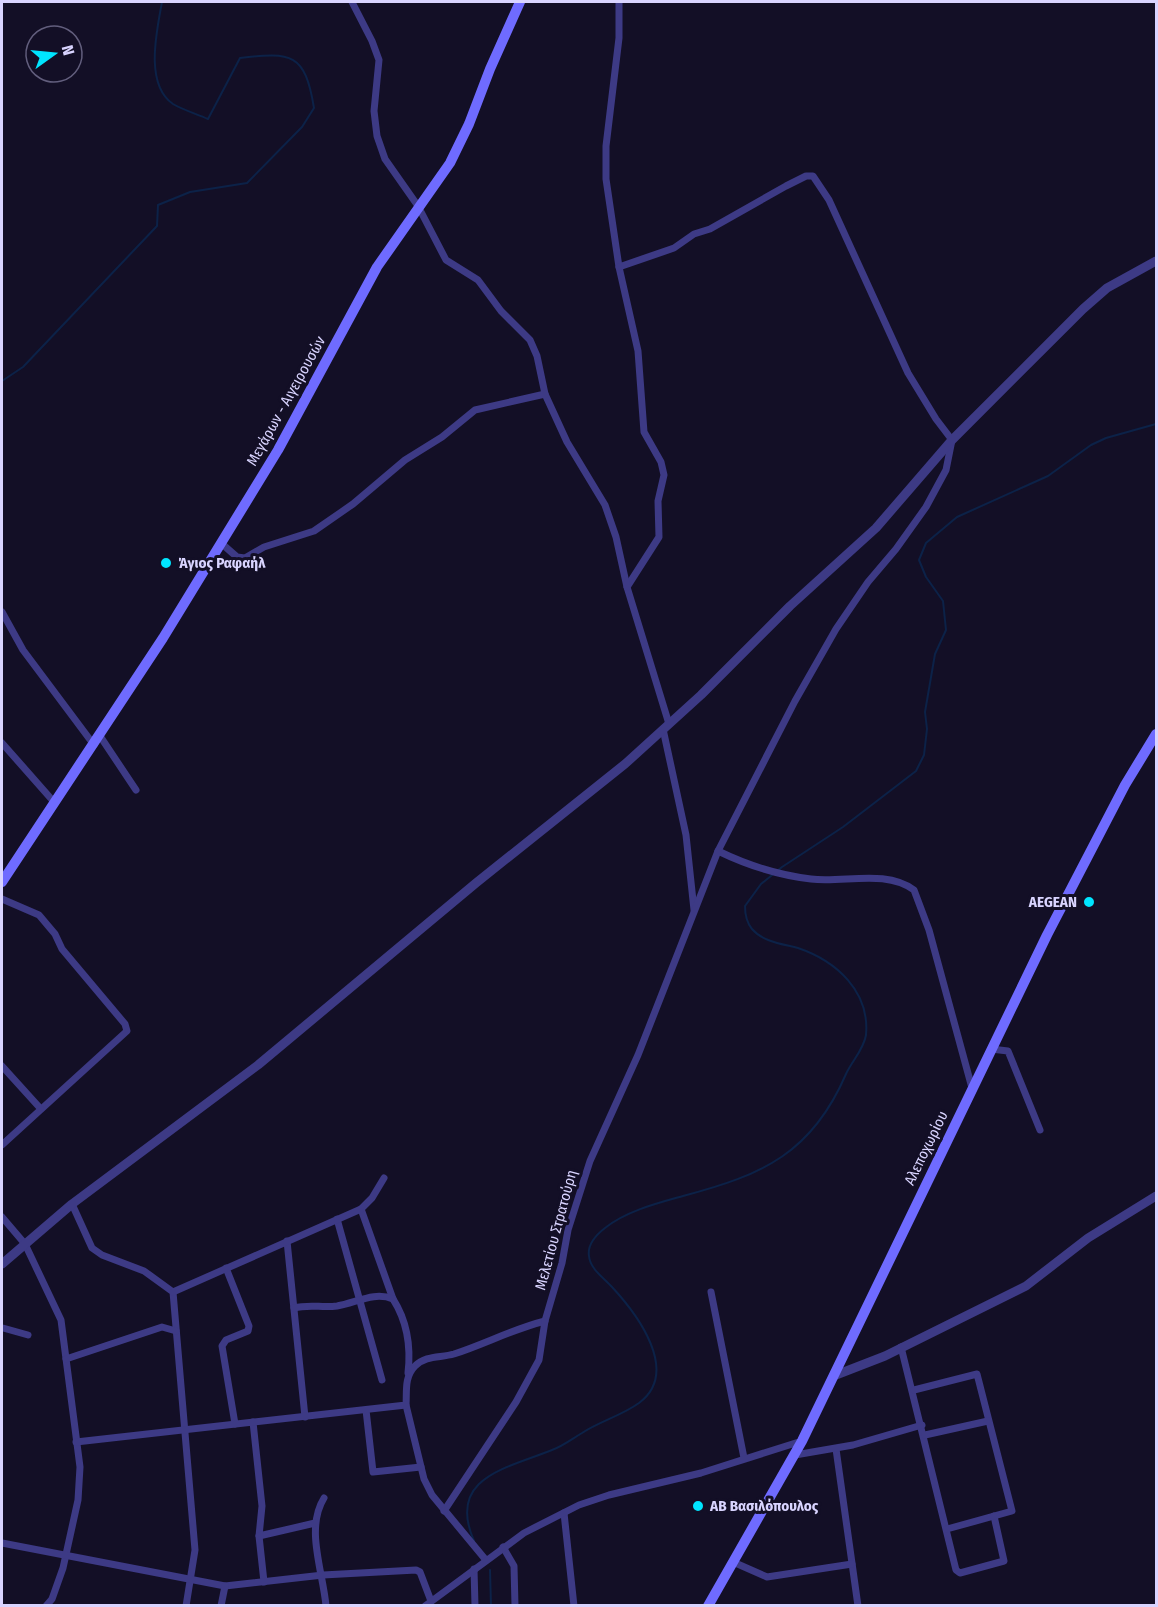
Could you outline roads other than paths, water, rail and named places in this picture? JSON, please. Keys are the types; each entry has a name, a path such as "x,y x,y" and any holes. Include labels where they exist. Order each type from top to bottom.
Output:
{"main road":[{"name":"Μεγάρων - Αιγειρουσών","path":"2,882 97,740 221,543 297,417 363,290 458,150 520,2"},
{"name":"Αλεποχωρίου","path":"708,1605 795,1455 836,1375 991,1049 1111,812 1156,734"}],"street":[{"path":"352,2 379,60 374,111 381,149 418,206 446,260 478,280 501,311 530,340 537,356 545,394 567,442 604,505 616,537 627,587 666,727 686,835 694,912"},
{"path":"619,2 619,38 605,162 619,267 638,351 644,432 661,462 664,475 658,501 659,537 627,587"},
{"path":"619,267 659,255 786,186 807,176 813,176 830,200 917,389 952,440"},
{"path":"2,1264 72,1204 258,1065 476,883 625,764 737,660 790,606 876,528 952,440 1095,298 1156,261"},
{"path":"221,543 237,557 245,558 264,547 308,534 353,504 405,460 442,437 475,410 545,394"},
{"name":"Μελετίου Στρατούρη","path":"444,1511 536,1367 542,1351 545,1321 562,1263 568,1230 590,1161 642,1045 718,851 795,701 836,629 868,582 926,507 946,470 952,440"},
{"path":"2,612 23,650 136,790"},
{"path":"2,742 54,802"},
{"path":"718,851 769,872 783,875 830,880 891,879 915,890 929,930 972,1088"},
{"path":"2,899 39,915 55,933 62,949 127,1028 124,1036 40,1108 2,1145"},
{"path":"991,1049 1008,1051 1040,1130"},
{"path":"2,1066 40,1108"},
{"path":"173,1292 361,1209 372,1198 384,1178"},
{"path":"836,1375 901,1347 1026,1286 1088,1238 1156,1196"},
{"path":"72,1204 92,1248 102,1255 144,1271 173,1292 195,1550 188,1578 186,1605"},
{"path":"361,1209 393,1299 399,1308 409,1342 406,1406 428,1487 444,1511 485,1559"},
{"path":"2,1217 25,1244 61,1320 76,1442 80,1480 66,1556 52,1599 46,1605"},
{"path":"337,1219 382,1380"},
{"path":"287,1241 305,1417"},
{"path":"226,1268 249,1326 248,1331 226,1340 222,1346 236,1424"},
{"path":"711,1292 744,1458"},
{"path":"294,1308 311,1304 340,1306 374,1297 393,1299"},
{"path":"407,1381 414,1367 427,1358 454,1354 516,1329 545,1321"},
{"path":"66,1359 162,1327 176,1331"},
{"path":"3,1328 28,1335"},
{"path":"901,1347 914,1390 956,1570 960,1573 1000,1564 1005,1558 994,1516"},
{"path":"914,1390 976,1374 1012,1511 947,1529"},
{"path":"76,1442 406,1406"},
{"path":"366,1410 373,1472 421,1467"},
{"path":"924,1435 988,1421"},
{"path":"253,1422 262,1515 259,1536 264,1582"},
{"path":"795,1455 836,1449 922,1425"},
{"path":"2,1543 225,1586 323,1575 416,1570 420,1572 428,1603 485,1559 524,1533 594,1500 701,1473 802,1441"},
{"path":"836,1449 858,1605"},
{"path":"324,1498 316,1513 315,1522 326,1605"},
{"path":"564,1513 574,1605"},
{"path":"259,1536 315,1522"},
{"path":"504,1547 514,1566 515,1605"},
{"path":"733,1562 767,1576 852,1564"},
{"path":"474,1569 475,1605"},
{"path":"221,1605 225,1586"}],"waterway":[{"path":"2,381 23,367 157,226 158,205 190,192 247,183 302,127 314,108 306,76 300,66 293,60 272,56 240,58 208,119 173,104 158,84 155,70 156,41 162,2"},
{"path":"474,1541 468,1519 468,1502 475,1489 486,1478 560,1446 632,1408 651,1390 656,1376 656,1360 651,1344 633,1312 592,1265 589,1252 595,1237 613,1222 632,1212 737,1179 782,1157 801,1142 833,1101 848,1069 863,1045 866,1035 866,1019 862,1005 848,980 825,961 812,954 767,940 757,933 748,921 745,906 761,884 782,867 843,827 916,771 924,755 927,729 925,712 935,654 946,630 943,601 926,577 919,560 926,543 957,517 1048,476 1091,445 1106,438 1156,424"},
{"path":"490,1570 491,1606"}],"place":[{"name":"Άγιος Ραφαήλ","path":"166,563"},
{"name":"AEGEAN","path":"1089,902"},
{"name":"ΑΒ Βασιλόπουλος","path":"698,1506"}]}
